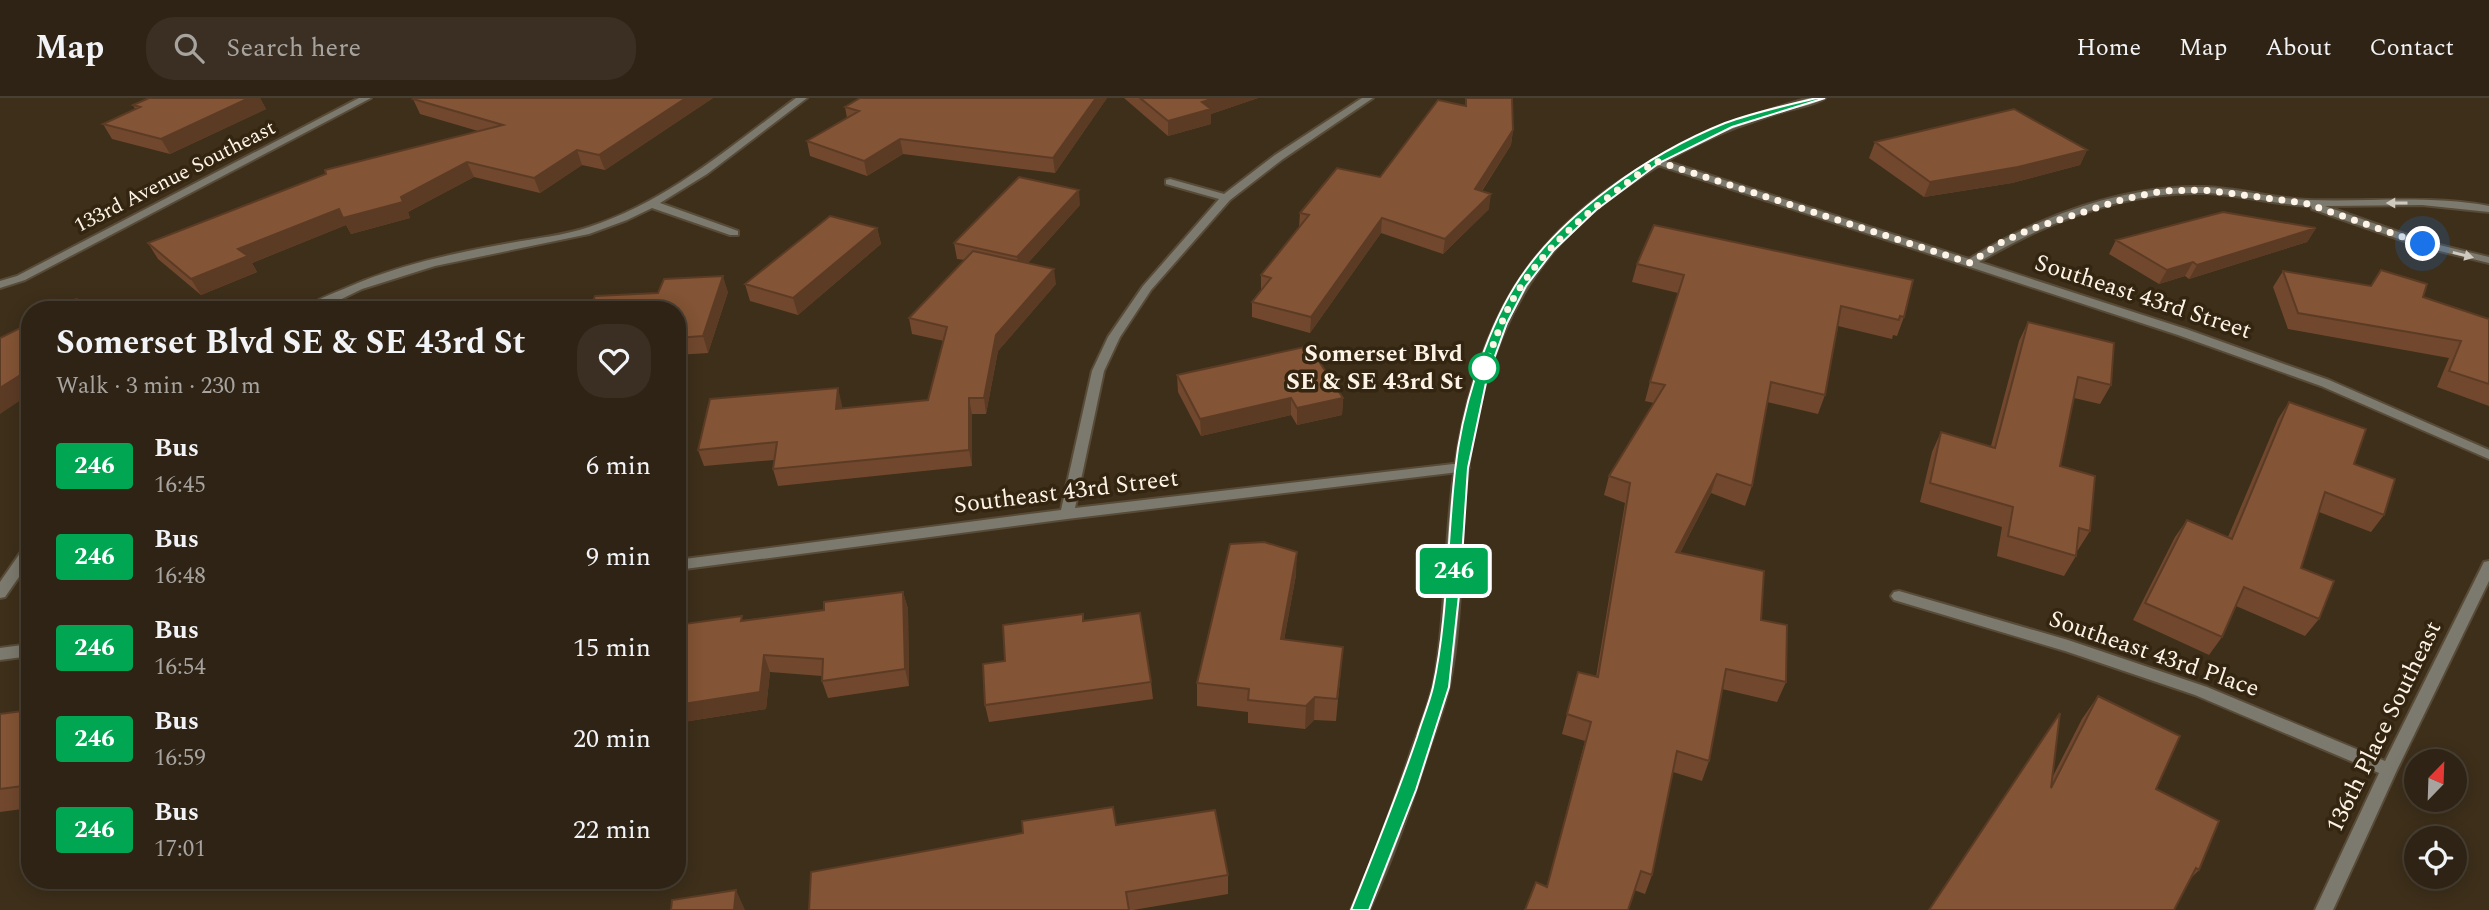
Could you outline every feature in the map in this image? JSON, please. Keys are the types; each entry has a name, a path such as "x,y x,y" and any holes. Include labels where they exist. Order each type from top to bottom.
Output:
{"street":[{"name":"133rd Avenue Southeast","path":"0,285 21,278 194,190 366,98"},
{"path":"325,301 406,268 593,230 652,204 802,98"},
{"path":"1067,514 1098,371 1114,337 1147,288 1226,198 1279,157 1368,98"},
{"path":"1360,910 1408,790 1441,687 1453,586 1462,468 1481,378 1501,323 1521,285 1550,248 1592,208 1656,161 1729,125 1820,98"},
{"name":"Southeast 43rd Street","path":"1656,161 2182,332 2325,383 2489,455"},
{"path":"1170,182 1226,198"},
{"path":"1970,263 2002,242 2031,229 2121,200 2162,191 2204,190 2305,203 2450,202 2489,209"},
{"path":"2305,203 2423,244 2489,260"},
{"path":"652,204 734,233"},
{"name":"Southeast 43rd Street","path":"686,564 1067,514 1462,468"},
{"path":"0,593 21,563"},
{"name":"136th Place Southeast","path":"2324,910 2389,769 2489,565"},
{"name":"Southeast 43rd Place","path":"1899,596 2068,646 2201,691 2389,769"},
{"path":"0,654 21,651"}],"building":[{"path":"149,98 249,98 161,139 103,124 140,107 133,105"},
{"path":"686,98 599,155 577,150 534,178 467,162 401,197 403,202 343,218 339,209 238,249 248,256 191,279 148,243 326,174 325,170 503,125 413,99"},
{"path":"860,98 1096,98 1053,158 900,139 864,161 807,141 859,111 845,107"},
{"path":"1140,98 1214,98 1202,102 1211,109 1168,121"},
{"path":"1466,98 1512,98 1513,130 1475,189 1491,194 1445,239 1382,218 1311,317 1252,302 1271,278 1261,275 1309,215 1300,213 1337,168 1380,177 1438,100 1466,106"},
{"path":"2014,109 2087,150 2018,167 1930,182 1875,142"},
{"path":"1019,177 1079,190 1017,257 954,243"},
{"path":"2223,212 2316,228 2197,265 2193,262 2167,270 2116,240"},
{"path":"830,216 877,228 793,298 745,284"},
{"path":"1654,225 1913,280 1904,317 1900,316 1899,320 1841,306 1825,395 1771,382 1752,486 1717,474 1676,552 1764,571 1761,620 1787,625 1786,682 1726,669 1709,761 1677,751 1652,875 1641,871 1628,910 1525,910 1536,882 1547,887 1591,722 1567,714 1578,672 1598,677 1630,483 1609,476 1665,385 1650,382 1684,275 1637,264"},
{"path":"973,251 1054,269 996,335 984,398 969,398 969,450 773,469 777,442 698,450 710,399 838,388 836,409 928,400 947,327 909,318"},
{"path":"2381,270 2427,284 2423,297 2489,319 2489,384 2449,371 2461,341 2298,313 2283,271 2371,286"},
{"path":"723,276 703,336 686,337 686,301 593,301 595,296 658,293 664,279"},
{"path":"2028,322 2114,343 2111,385 2078,377 2060,466 2095,476 2090,531 2079,528 2076,556 2008,536 2013,507 1930,483 1941,432 1995,448"},
{"path":"21,328 21,375 0,388 0,338"},
{"path":"1309,346 1343,398 1297,408 1291,398 1200,419 1177,375"},
{"path":"2289,402 2366,429 2354,464 2395,479 2384,515 2325,492 2301,568 2334,581 2319,619 2244,587 2222,637 2145,603 2187,520 2232,539"},
{"path":"1264,542 1297,552 1281,639 1343,647 1337,699 1315,697 1306,706 1248,700 1249,689 1197,683 1230,544"},
{"path":"903,592 905,669 822,681 823,659 764,655 760,692 686,704 686,624 742,616 741,621 824,610 824,602"},
{"path":"1140,613 1151,682 985,705 983,664 1005,661 1003,625 1083,614 1083,621"},
{"path":"2098,696 2180,736 2156,789 2219,821 2199,870 2196,868 2174,910 1929,910 2060,713 2051,788"},
{"path":"21,711 21,786 0,789 0,714"},
{"path":"1113,807 1116,825 1215,810 1228,875 1126,892 1129,910 809,910 811,872 1023,833 1022,821"},
{"path":"736,890 734,910 671,910 672,900"}],"bus line":[{"name":"246","path":"1360,910 1408,790 1441,687 1453,586 1462,468 1481,378 1501,323 1521,285 1550,248 1592,208 1656,161 1729,125 1820,98"}],"place":[{"name":"Somerset Blvd SE & SE 43rd St","path":"1484,368"}],"route":[{"path":"1484,368 1501,323 1521,285 1550,248 1592,208 1656,161 1970,263 2002,242 2031,229 2121,200 2162,191 2204,190 2305,203 2423,244"}]}
